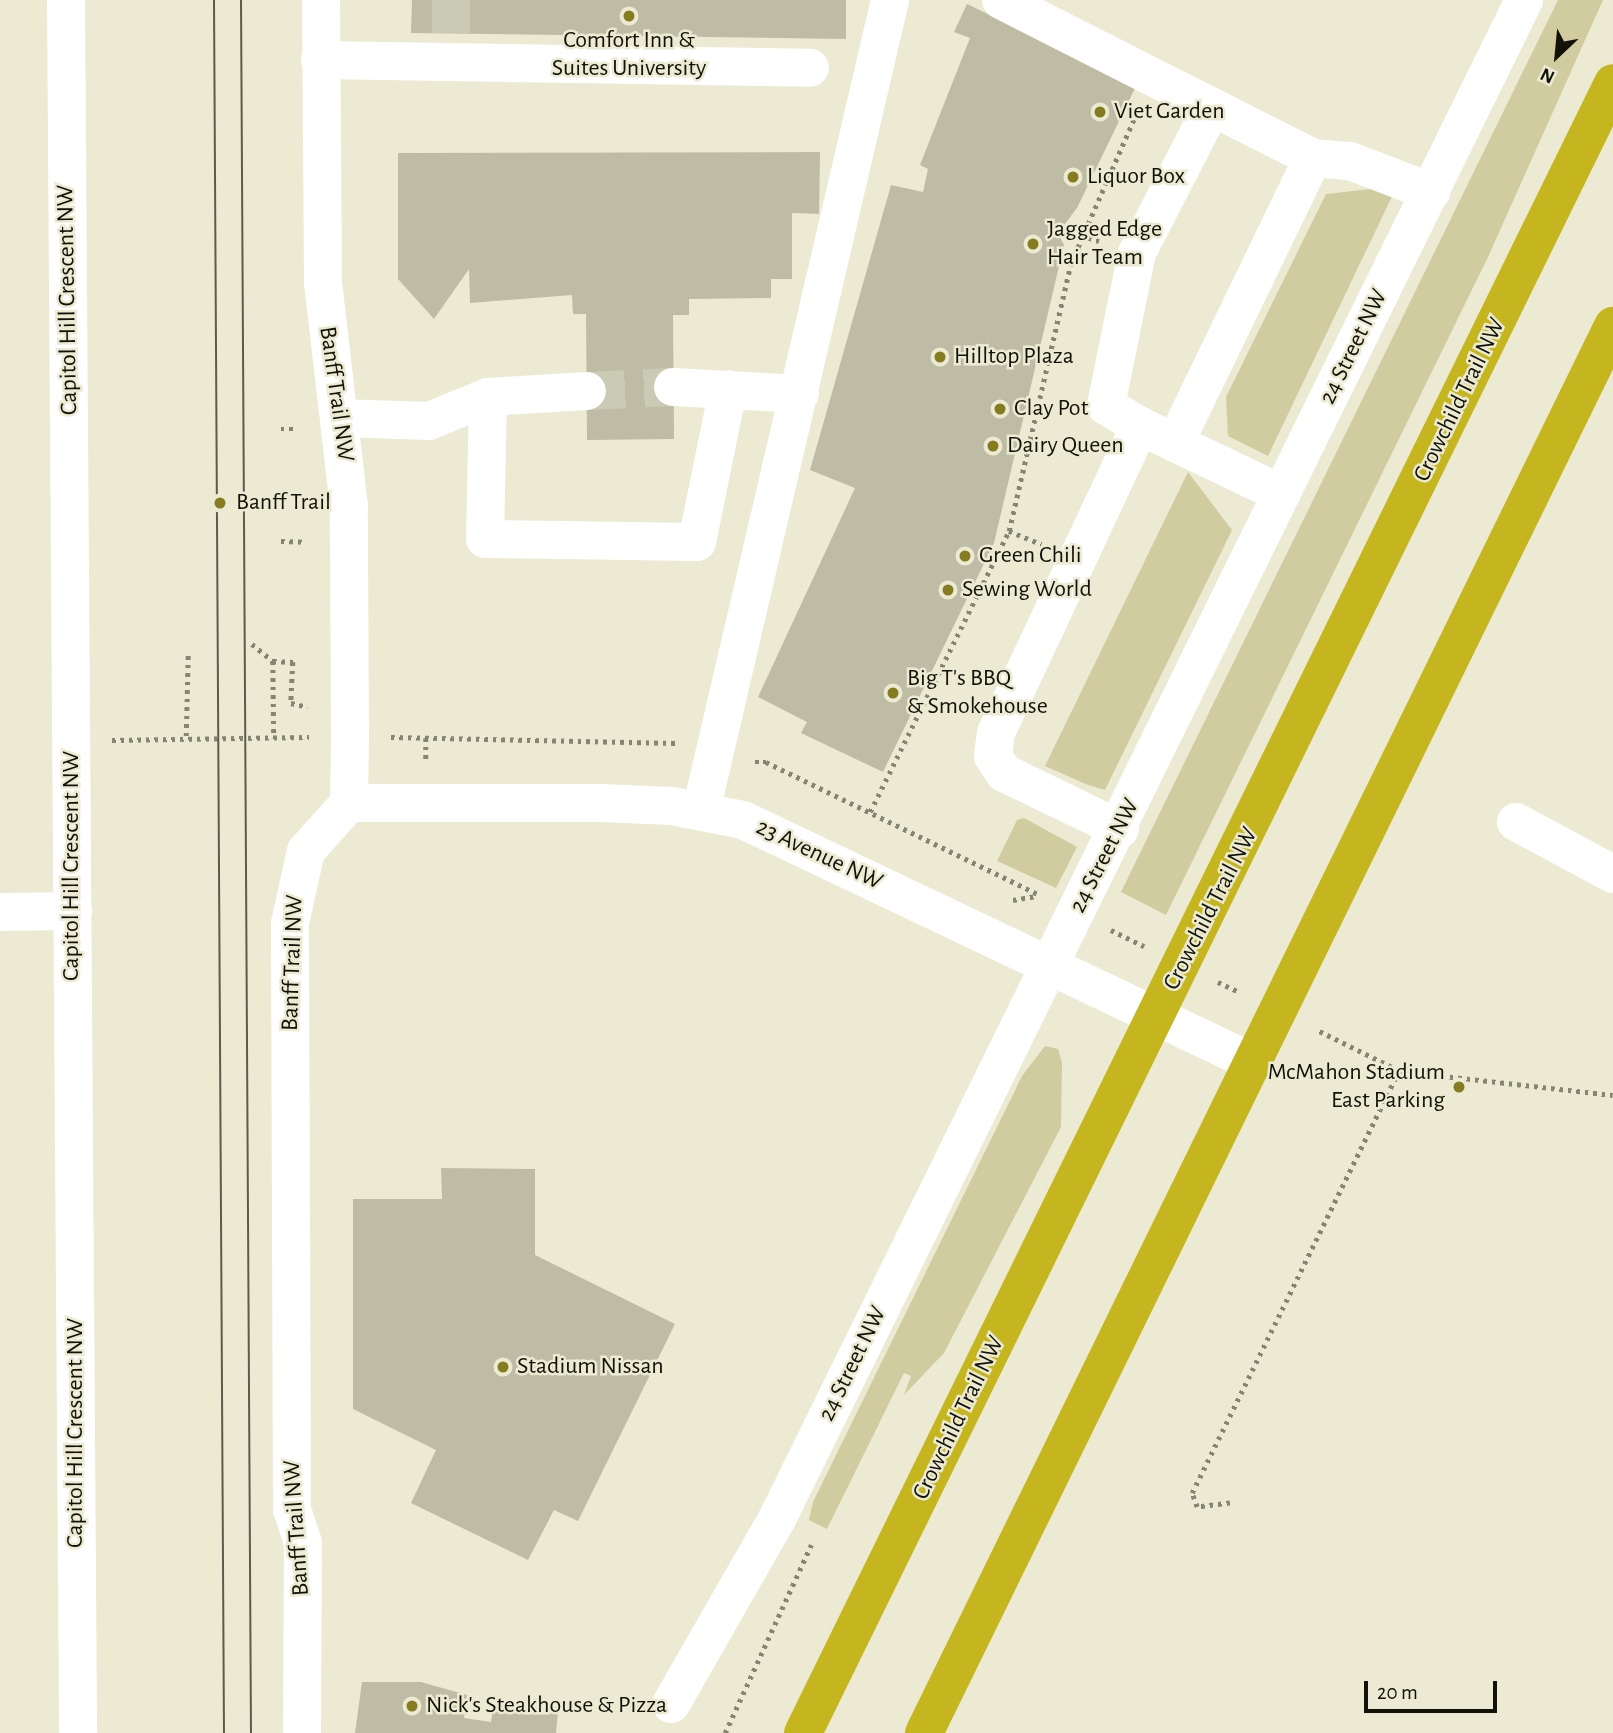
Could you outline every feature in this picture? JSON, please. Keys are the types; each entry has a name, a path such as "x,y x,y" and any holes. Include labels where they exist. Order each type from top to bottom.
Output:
{"highway":[{"name":"Crowchild Trail NW","path":"803,1733 1613,83"},
{"path":"923,1733 1613,326"}],"street":[{"name":"Capitol Hill Crescent NW","path":"66,0 78,1733"},
{"name":"Banff Trail NW","path":"302,1733 303,1543 292,1509 290,923 306,851 349,803 349,507 323,282 321,0"},
{"path":"701,811 719,751 890,0"},
{"path":"1001,0 1313,158 1350,161 1431,192"},
{"name":"24 Street NW","path":"671,1704 777,1520 1048,968 1120,829 1524,0"},
{"path":"320,60 450,48 810,68"},
{"path":"1212,107 1137,253 1106,406 1140,426 1282,494"},
{"path":"1175,443 1313,158"},
{"path":"673,387 800,394"},
{"path":"488,397 485,539 697,542 728,389"},
{"path":"340,418 429,421 488,397 587,391"},
{"path":"1120,829 1004,773 993,757 996,733 1140,426"},
{"name":"23 Avenue NW","path":"349,803 601,803 701,811 798,842 1048,968 1252,1062"},
{"path":"1516,822 1613,874"},
{"path":"0,912 73,911"}],"path":[{"path":"870,812 1009,531 1071,263 1139,107"},
{"path":"281,541 314,542"},
{"path":"252,644 273,661 293,662 292,703 308,707 307,718"},
{"path":"186,736 188,655"},
{"path":"273,661 274,738"},
{"path":"306,739 307,728"},
{"path":"73,741 186,736 298,739"},
{"path":"378,736 674,743 719,751 743,762 766,762"},
{"path":"1399,1071 1613,1095"},
{"path":"1192,1493 1197,1507 1230,1503"},
{"path":"725,1733 814,1550 804,1532"}],"shaded area":[{"path":"1558,0 1603,0 1488,257 1166,915 1121,892"},
{"path":"1397,186 1268,456 1228,436 1226,397 1326,194"},
{"path":"1188,472 1232,530 1105,790 1045,766"},
{"path":"1024,818 1077,847 1056,888 997,861 1017,820"},
{"path":"1045,1046 1058,1049 1062,1063 1061,1127 944,1353 904,1395 911,1376 904,1373 827,1529 809,1520 813,1502 1022,1076"}],"building":[{"name":"Comfort Inn & Suites University","path":"412,0 846,0 846,39 411,33"},
{"name":"Hilltop Plaza","path":"967,4 1136,86 1077,208 1058,233 1064,245 994,543 883,772 801,733 807,722 758,697 855,488 810,470 891,185 923,192 928,169 920,165 970,38 954,32"},
{"path":"820,152 819,214 792,213 792,279 771,279 771,298 689,299 689,315 673,315 674,439 587,440 586,314 573,314 572,295 470,303 469,269 434,319 398,279 398,153"},
{"name":"Stadium Nissan","path":"441,1168 535,1169 535,1255 675,1324 578,1521 554,1510 528,1560 411,1503 436,1450 353,1409 353,1199 442,1199"},
{"name":"Nick's Steakhouse & Pizza","path":"362,1682 421,1682 467,1695 464,1718 491,1722 494,1702 558,1711 556,1733 355,1733"}],"tunnel":[{"path":"451,0 451,33"},
{"path":"587,391 673,387"}],"tram line":[{"path":"214,0 224,1733"},
{"path":"241,0 251,1733"}],"place":[{"name":"Comfort Inn & Suites University","path":"629,16"},
{"name":"Viet Garden","path":"1100,112"},
{"name":"Liquor Box","path":"1073,177"},
{"name":"Jagged Edge Hair Team","path":"1033,244"},
{"name":"Hilltop Plaza","path":"940,357"},
{"name":"Clay Pot","path":"1000,409"},
{"name":"Dairy Queen","path":"993,446"},
{"name":"Banff Trail","path":"220,503"},
{"name":"Green Chili","path":"965,556"},
{"name":"Sewing World","path":"948,590"},
{"name":"Big T's BBQ & Smokehouse","path":"893,693"},
{"name":"McMahon Stadium East Parking","path":"1459,1087"},
{"name":"Stadium Nissan","path":"503,1367"},
{"name":"Nick's Steakhouse & Pizza","path":"412,1706"}]}
